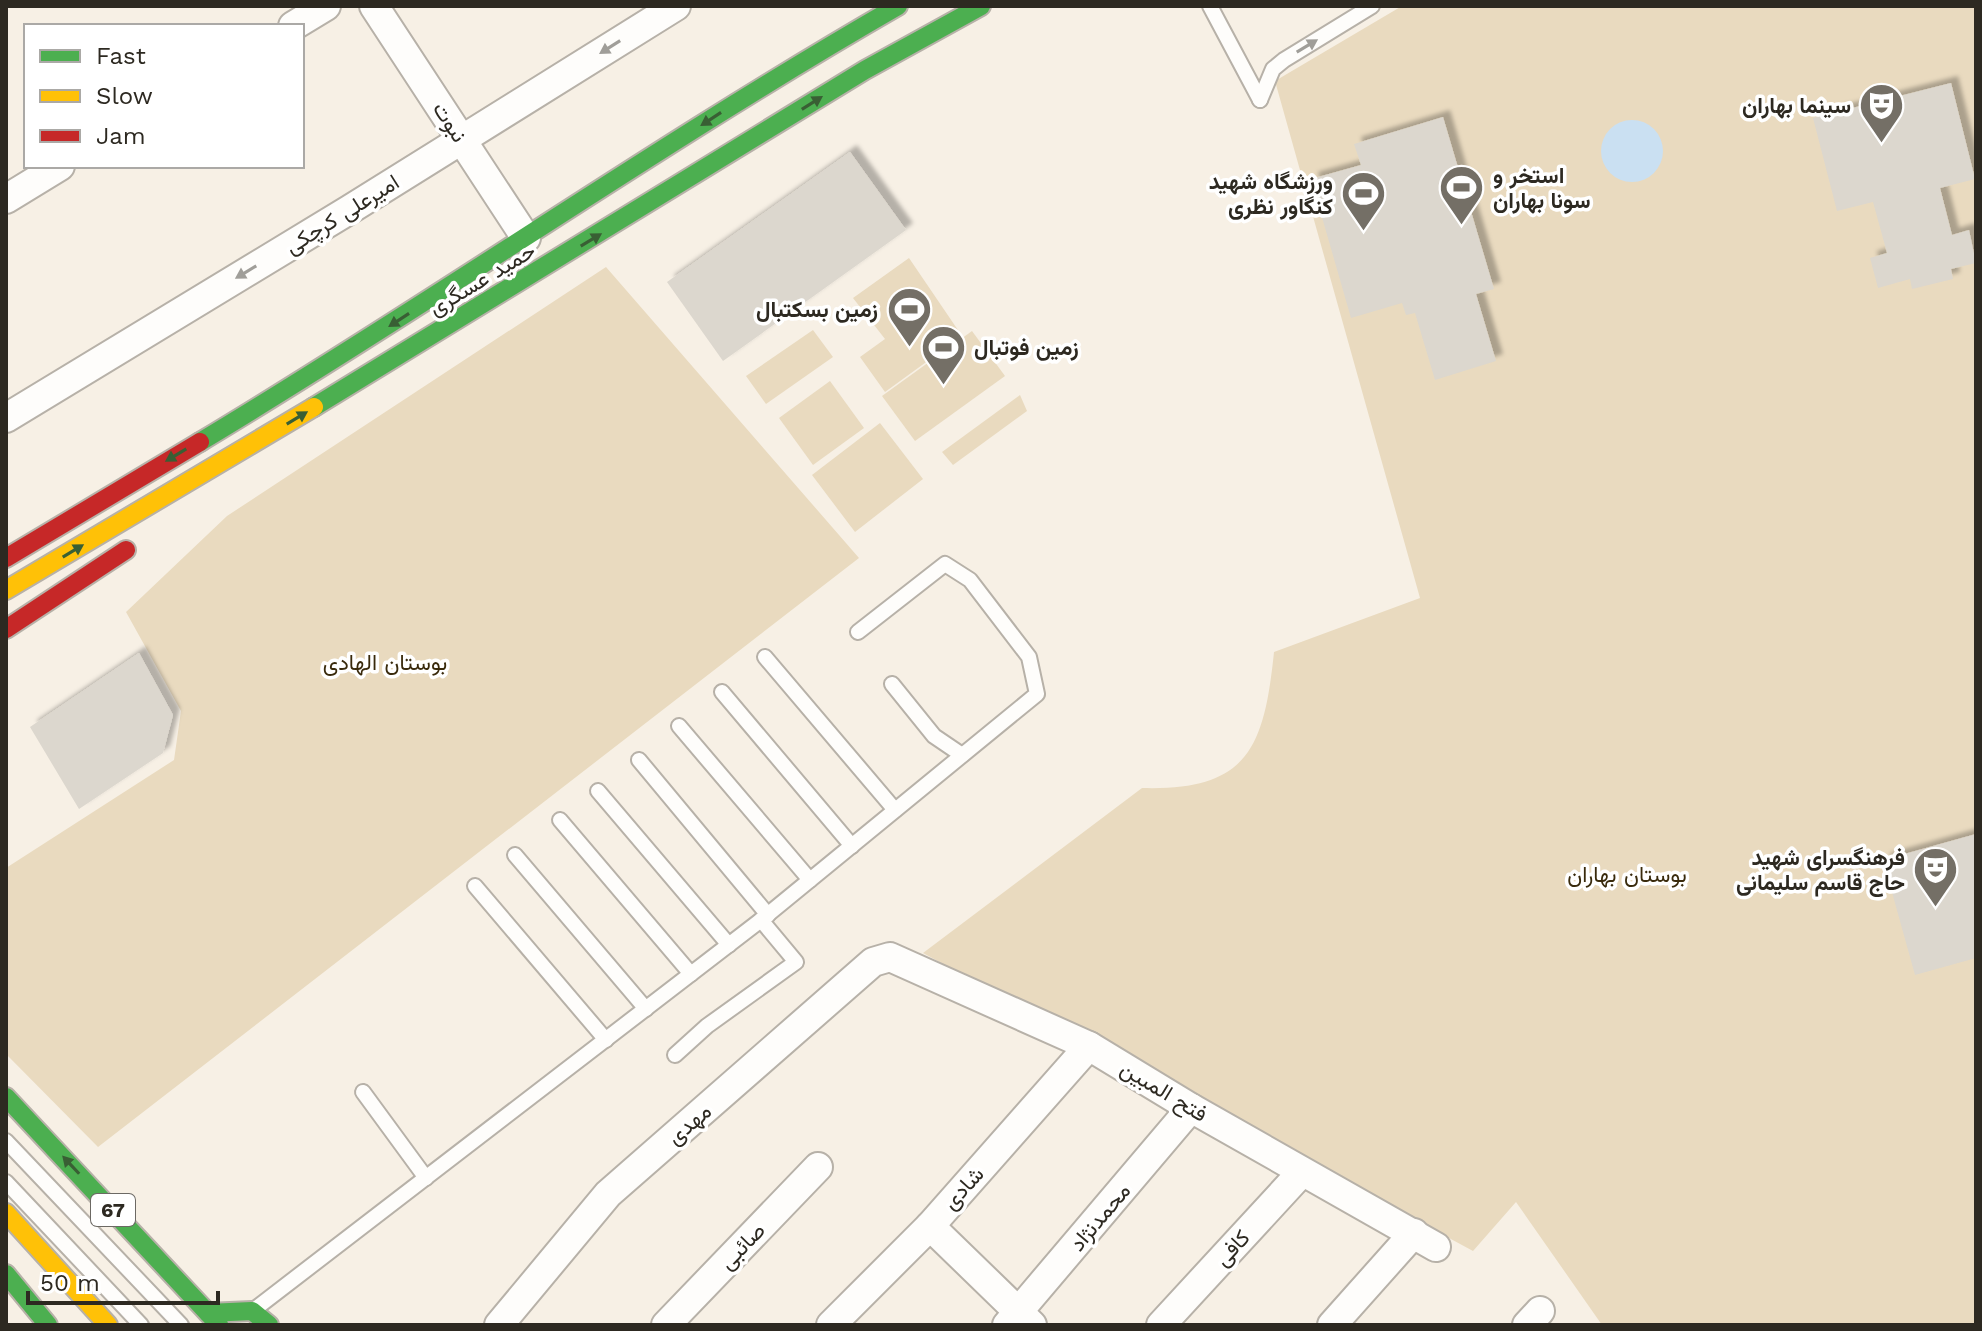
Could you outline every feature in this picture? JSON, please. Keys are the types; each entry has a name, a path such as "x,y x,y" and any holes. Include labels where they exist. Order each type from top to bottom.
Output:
{"main road":[{"name":"حمید عسگری","path":"6,558 378,333 827,46 898,6"},
{"name":"حمید عسگری","path":"6,590 557,261 865,70 981,6"},
{"path":"378,308 517,244"},
{"path":"377,390 557,261"},
{"path":"6,629 139,541"},
{"name":"67","path":"6,1097 214,1319"},
{"path":"6,1213 108,1325"},
{"path":"6,1274 48,1325"},
{"path":"6,1298 32,1325"},
{"path":"214,1319 252,1311 269,1325"}],"street":[{"path":"296,24 326,6"},
{"name":"نبوت","path":"374,6 461,140 517,244"},
{"name":"امیرعلی کرچکی","path":"6,418 676,6"},
{"path":"6,199 57,168"},
{"name":"فتح المبین","path":"882,958 890,957 1089,1046 1191,1108 1425,1240 1332,1325"},
{"name":"مهدی","path":"517,1319 608,1194 873,962 882,958"},
{"name":"شادی","path":"831,1325 930,1226 1089,1046"},
{"name":"محمدنژاد","path":"1020,1321 1191,1108"},
{"name":"صائبی","path":"666,1325 818,1167"},
{"name":"کافی","path":"1161,1325 1302,1172"},
{"path":"930,1226 1020,1321"}],"lane":[{"path":"1210,6 1260,100 1273,69 1372,6"},
{"path":"252,1311 765,918 1037,694 1029,657 970,580 945,564 858,632"},
{"path":"765,657 895,810"},
{"path":"892,684 934,736 962,755"},
{"path":"722,692 852,846"},
{"path":"679,726 810,880"},
{"path":"639,760 765,918 796,962 707,1026 675,1055"},
{"path":"598,791 729,945"},
{"path":"560,820 691,974"},
{"path":"515,855 646,1009"},
{"path":"475,886 606,1040"},
{"path":"363,1092 426,1178"},
{"path":"6,1141 181,1325"},
{"path":"6,1182 141,1325"}],"green space":[{"name":"بوستان بهاران","path":"1402,6 1976,6 1976,1325 1602,1325 1516,1202 1473,1251 923,953 1142,788 1206,782 1228,772 1244,757 1256,738 1270,686 1274,652 1420,598 1275,81"},
{"path":"909,258 962,336 885,392 860,357 885,339 853,298"},
{"name":"بوستان الهادی","path":"606,267 859,558 98,1147 6,1054 6,868 174,760 181,711 126,612 227,516"},
{"path":"813,330 833,357 766,404 746,376"},
{"name":"زمین فوتبال","path":"972,331 1005,376 915,441 882,396"},
{"path":"830,381 864,428 813,465 779,418"},
{"path":"1020,395 1027,411 953,465 942,452"},
{"path":"880,423 923,479 855,532 812,475"}],"water":[{"path":"1632,120 1654,129 1663,151 1654,173 1632,182 1610,173 1601,151 1610,129"}],"building":[{"path":"1951,83 1975,179 1940,188 1952,235 1969,230 1976,263 1951,269 1953,279 1912,289 1910,279 1878,288 1870,258 1887,253 1873,202 1837,211 1813,118"},
{"path":"1443,117 1494,289 1476,294 1496,361 1435,380 1415,313 1406,315 1402,303 1351,318 1311,179 1361,165 1354,144"},
{"path":"850,152 906,230 723,361 667,282"},
{"path":"139,653 173,715 163,753 79,809 30,727"},
{"name":"فرهنگسرای شهید حاج قاسم سلیمانی","path":"1976,834 1976,958 1915,975 1883,860"}],"traffic: fast":[{"path":"200,442 722,112 898,6"},
{"path":"314,407 865,70 981,6"},
{"path":"6,1097 219,1325"},
{"path":"6,1274 48,1325"},
{"path":"208,1313 252,1311 269,1325"}],"traffic: slow":[{"path":"6,590 314,407"},
{"path":"6,1213 108,1325"}],"traffic: jam":[{"path":"6,558 200,442"},
{"path":"6,629 126,550"}],"place":[{"name":"سینما بهاران","path":"1882,144"},
{"name":"استخر و سونا بهاران","path":"1462,227"},
{"name":"ورزشگاه شهید کنگاور نظری","path":"1364,233"},
{"name":"زمین بسکتبال","path":"909,348"},
{"name":"زمین فوتبال","path":"943,386"},
{"name":"فرهنگسرای شهید حاج قاسم سلیمانی","path":"1936,909"}]}
